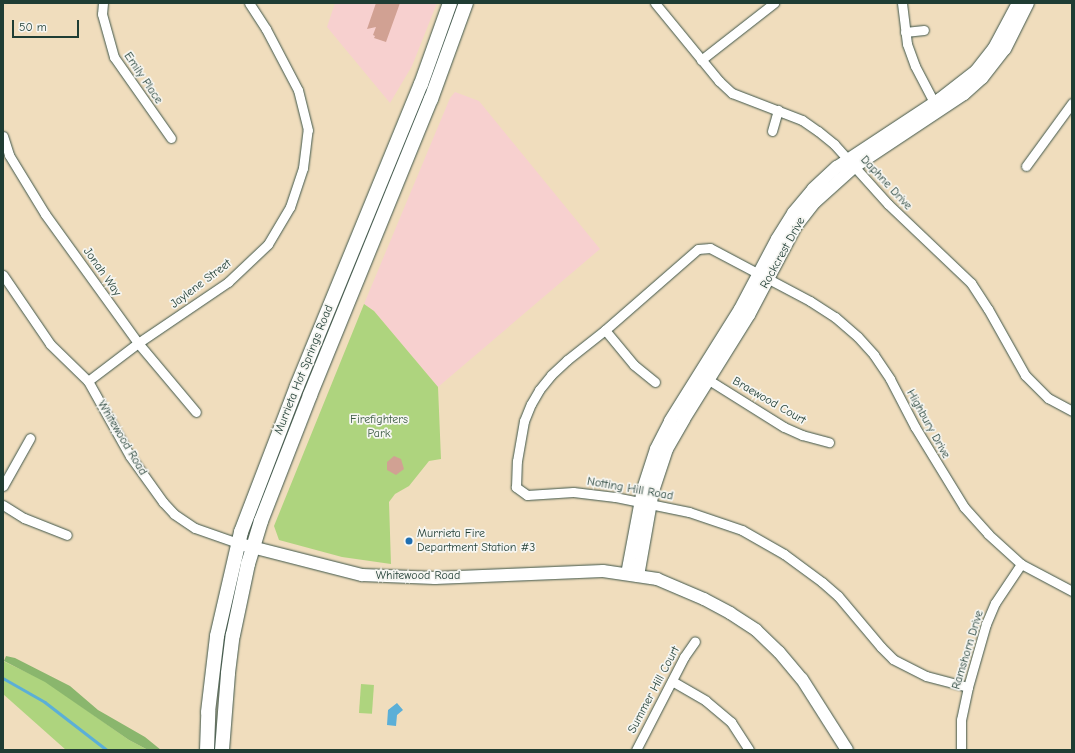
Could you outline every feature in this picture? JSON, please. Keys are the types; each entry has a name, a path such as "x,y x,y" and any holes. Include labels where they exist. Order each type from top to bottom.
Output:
{"main road":[{"name":"Murrieta Hot Springs Road","path":"207,750 208,712 213,663 224,600 238,543 297,386 421,84 450,3"},
{"name":"Murrieta Hot Springs Road","path":"222,750 228,673 233,635 239,601 261,521 310,395 431,99 466,3"},
{"path":"401,171 399,166 424,101 425,89 421,84"}],"street":[{"name":"Emily Place","path":"103,3 102,14 114,57 171,138"},
{"name":"Jaylene Street","path":"88,381 138,343 228,282 268,244 290,207 303,168 308,130 298,90 266,29 249,3"},
{"name":"Daphne Drive","path":"655,3 701,60 719,81 732,93 802,120 818,130 834,144 888,204 971,283 988,309 1025,375 1048,398 1072,411"},
{"path":"701,60 774,3"},
{"path":"902,3 905,32 915,66 937,107"},
{"name":"Rockcrest Drive","path":"937,107 987,58 1002,35 1018,3"},
{"name":"Rockcrest Drive","path":"633,575 645,503 667,449 704,377 748,315 784,227 801,203 826,176 851,164 937,107 964,94 982,78 998,60 1028,3"},
{"path":"905,32 924,30"},
{"path":"1026,166 1072,103"},
{"path":"772,131 778,110"},
{"name":"Jonah Way","path":"3,136 9,155 45,214 138,343 196,412"},
{"name":"Notting Hill Road","path":"764,276 710,248 698,250 551,375 531,404 524,420 517,461 516,487 527,495 579,493 645,503 706,517 742,530 761,540 803,567 832,591 894,659 926,676 968,687"},
{"name":"Highbury Drive","path":"764,276 810,301 835,317 858,337 874,355 890,379 916,427 964,507 988,534 1022,564 1072,591"},
{"name":"Whitewood Road","path":"4,279 50,344 88,381 130,456 163,502 174,514 195,528 238,543 362,575 395,578 434,578 565,571 603,571 657,580 704,599 730,613 756,630 779,652 802,679 847,750"},
{"path":"605,330 634,365 655,382"},
{"name":"Braewood Court","path":"704,377 784,427 802,435 829,442"},
{"path":"3,486 30,438"},
{"path":"3,505 24,518 67,535"},
{"name":"Ramshorn Drive","path":"961,750 961,720 968,687 986,624 1005,586 1022,564"},
{"name":"Summer Hill Court","path":"636,750 694,641"},
{"path":"672,681 706,701 731,722 749,750"}],"shaded area":[{"path":"335,3 437,3 412,66 390,103 327,27"},
{"path":"455,92 479,101 600,249 438,387 374,311 364,304 450,98"}],"green space":[{"name":"Firefighters Park","path":"364,304 374,311 438,387 441,459 429,461 409,486 395,494 389,502 391,564 342,557 279,540 274,526"},
{"path":"6,656 15,658 70,686 98,710 145,737 161,750 148,750 129,740 45,682 4,661"},
{"path":"3,661 45,681 129,740 148,750 66,750 3,694"},
{"path":"361,684 374,685 372,714 359,713"}],"water":[{"path":"397,703 403,710 397,715 396,726 387,725 388,710"}],"building":[{"path":"376,3 400,3 386,42 374,38 375,36 373,35 376,27 367,29"},
{"path":"394,456 401,459 404,469 396,475 387,470 387,462"}],"waterway":[{"path":"3,678 45,702 107,750"}],"place":[{"name":"Murrieta Fire Department Station #3","path":"409,541"}]}
